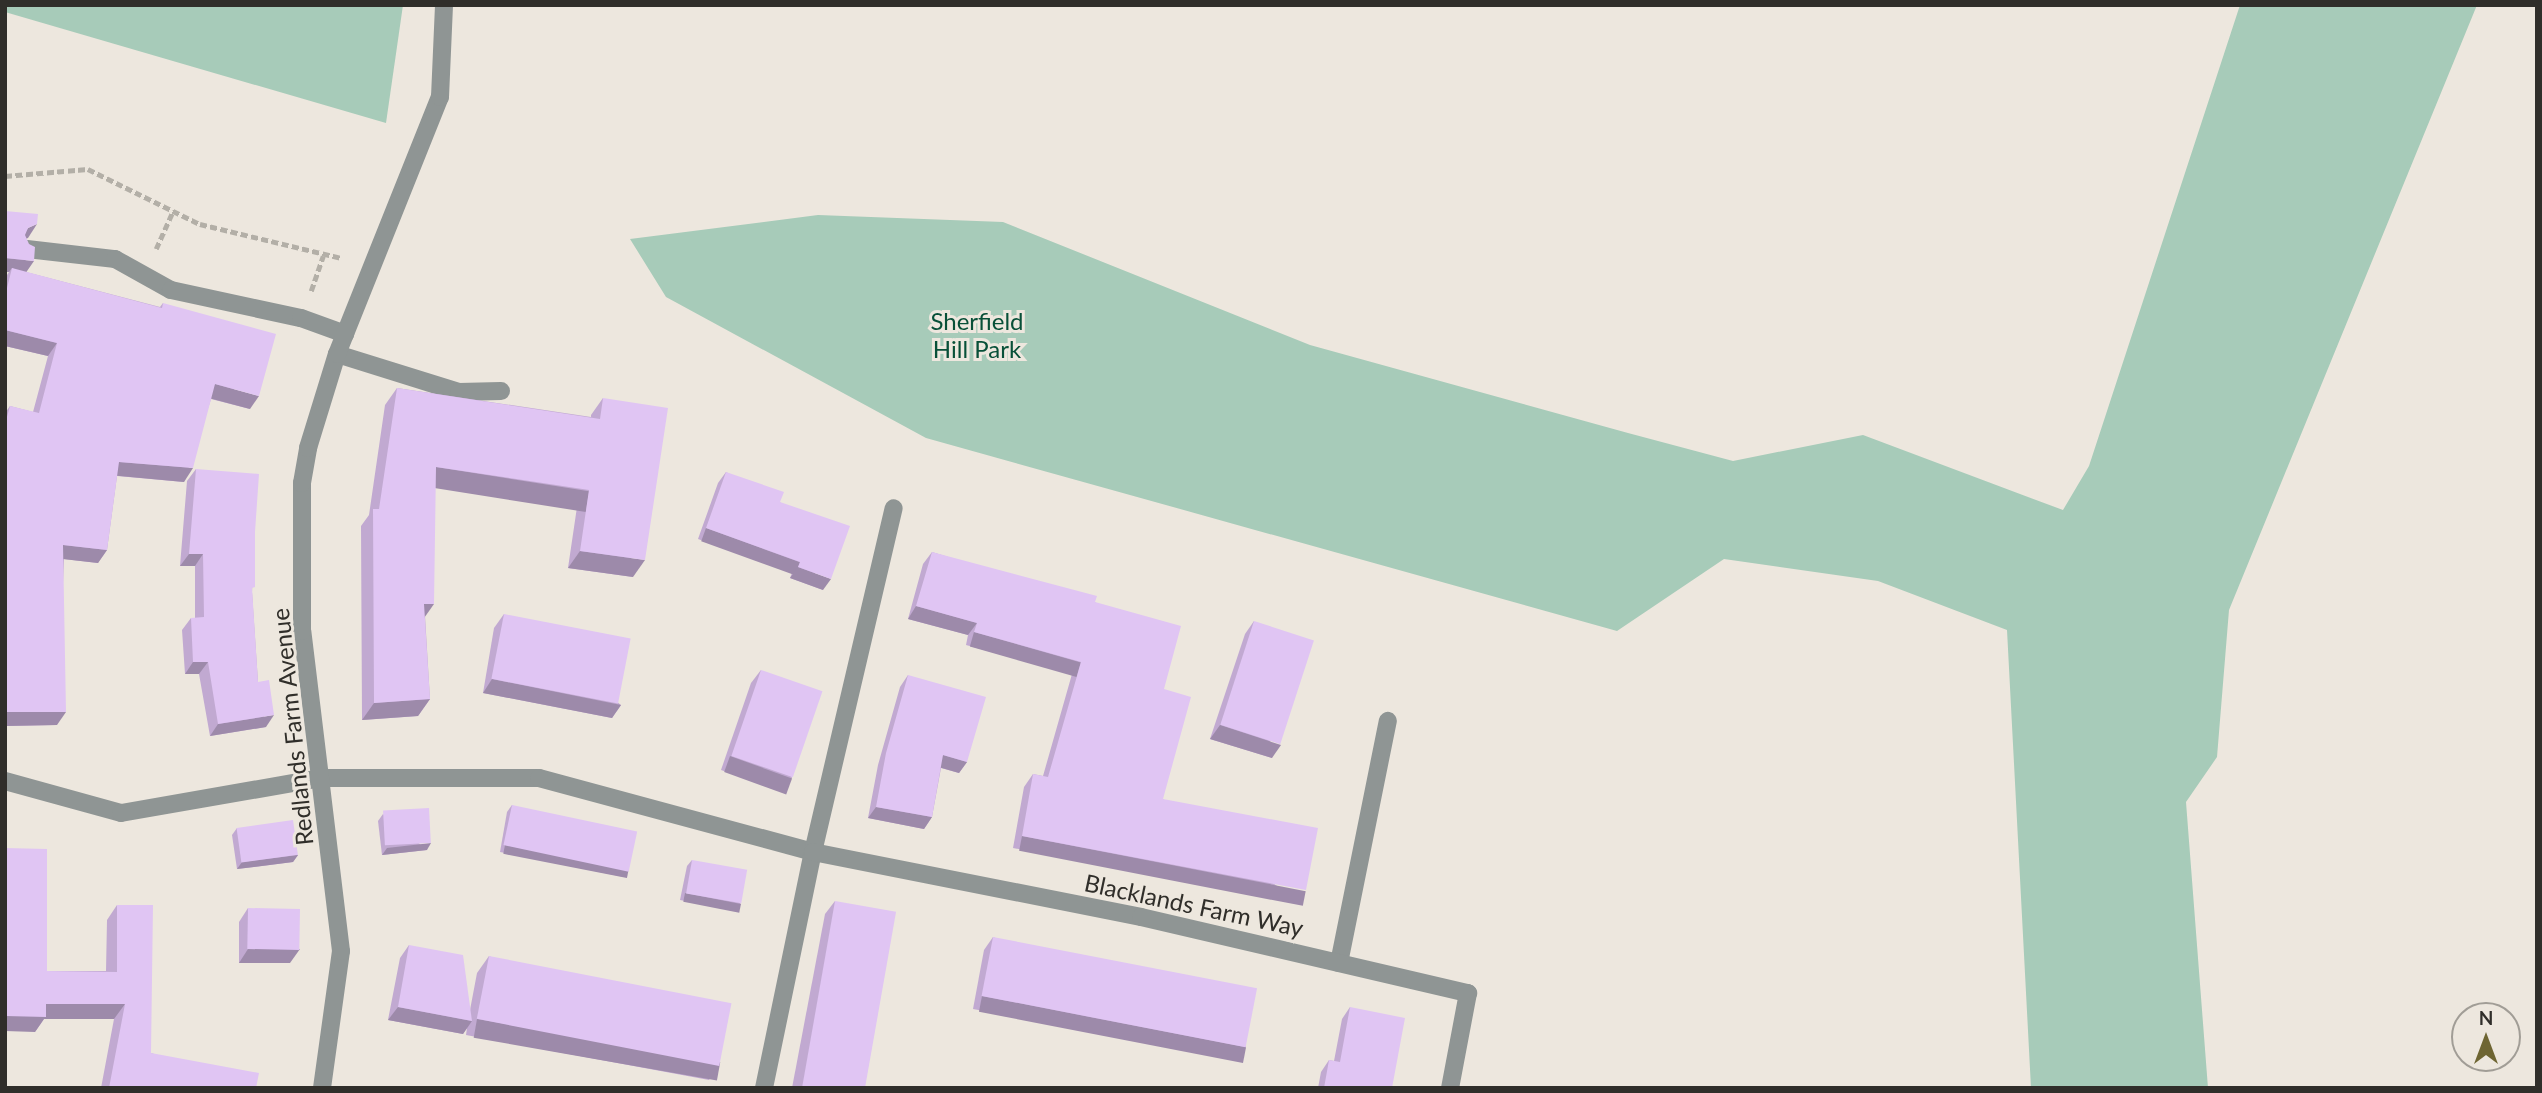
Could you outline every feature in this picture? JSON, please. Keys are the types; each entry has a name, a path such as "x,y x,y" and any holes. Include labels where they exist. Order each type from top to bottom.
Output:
{"street":[{"name":"Redlands Farm Avenue","path":"322,1088 341,951 302,631 302,483 308,448 337,354 440,97 444,5"},
{"path":"27,249 115,259 171,290 301,318 345,334"},
{"path":"337,354 459,392 501,391"},
{"path":"764,1088 813,852 894,508"},
{"path":"1339,962 1388,721"},
{"name":"Blacklands Farm Way","path":"5,781 121,814 322,778 539,778 813,852 1141,917 1468,993 1450,1088"}],"path":[{"path":"5,176 88,169 200,224 303,251 374,263"},
{"path":"144,275 173,211"}],"green space":[{"path":"5,5 403,5 386,123 5,12"},
{"name":"Sherfield Hill Park","path":"2240,5 2477,5 2229,610 2217,757 2186,802 2208,1088 2031,1088 2007,630 1878,581 1724,559 1617,631 926,438 666,297 630,239 818,215 1003,222 1310,345 1628,433 1733,461 1863,435 2063,510 2089,466"}],"building":[{"path":"5,211 38,214 37,224 28,228 25,235 29,244 35,247 34,261 5,258"},
{"path":"12,268 162,308 163,303 276,334 259,396 215,384 193,468 119,462 107,550 63,545 66,712 5,712 5,424 10,406 39,413 57,343 5,330 5,296"},
{"path":"397,388 600,419 603,398 668,408 645,560 580,551 589,490 436,467 434,604 424,604 430,699 374,703 373,509 379,509"},
{"path":"196,469 259,474 255,587 252,588 258,682 269,680 274,715 218,724 208,662 193,662 191,618 204,617 203,554 189,554"},
{"path":"726,472 784,492 780,502 850,526 831,579 798,567 800,562 706,528"},
{"path":"932,552 1097,596 1095,602 1181,626 1164,689 1191,697 1163,799 1318,828 1306,890 1022,836 1033,774 1048,777 1081,662 974,632 977,623 916,606"},
{"path":"504,614 631,639 618,703 491,679"},
{"path":"1254,621 1314,640 1280,744 1220,725"},
{"path":"761,670 822,691 793,777 731,756"},
{"path":"908,675 986,697 967,762 943,755 932,817 876,807 886,753"},
{"path":"512,805 637,832 629,872 503,845"},
{"path":"429,808 431,843 385,845 383,810"},
{"path":"293,820 298,855 241,863 237,828"},
{"path":"5,848 47,849 47,971 117,972 117,905 153,905 151,1053 259,1073 256,1088 109,1088 125,1004 46,1004 46,1017 5,1016"},
{"path":"692,860 747,870 741,903 686,893"},
{"path":"835,901 896,912 865,1088 802,1088"},
{"path":"248,908 300,909 299,950 247,949"},
{"path":"993,937 1257,988 1246,1047 982,996"},
{"path":"409,945 463,955 472,1021 398,1007"},
{"path":"489,956 731,1003 719,1066 477,1019"},
{"path":"1350,1007 1405,1018 1392,1088 1324,1088 1329,1060 1340,1062"}]}
